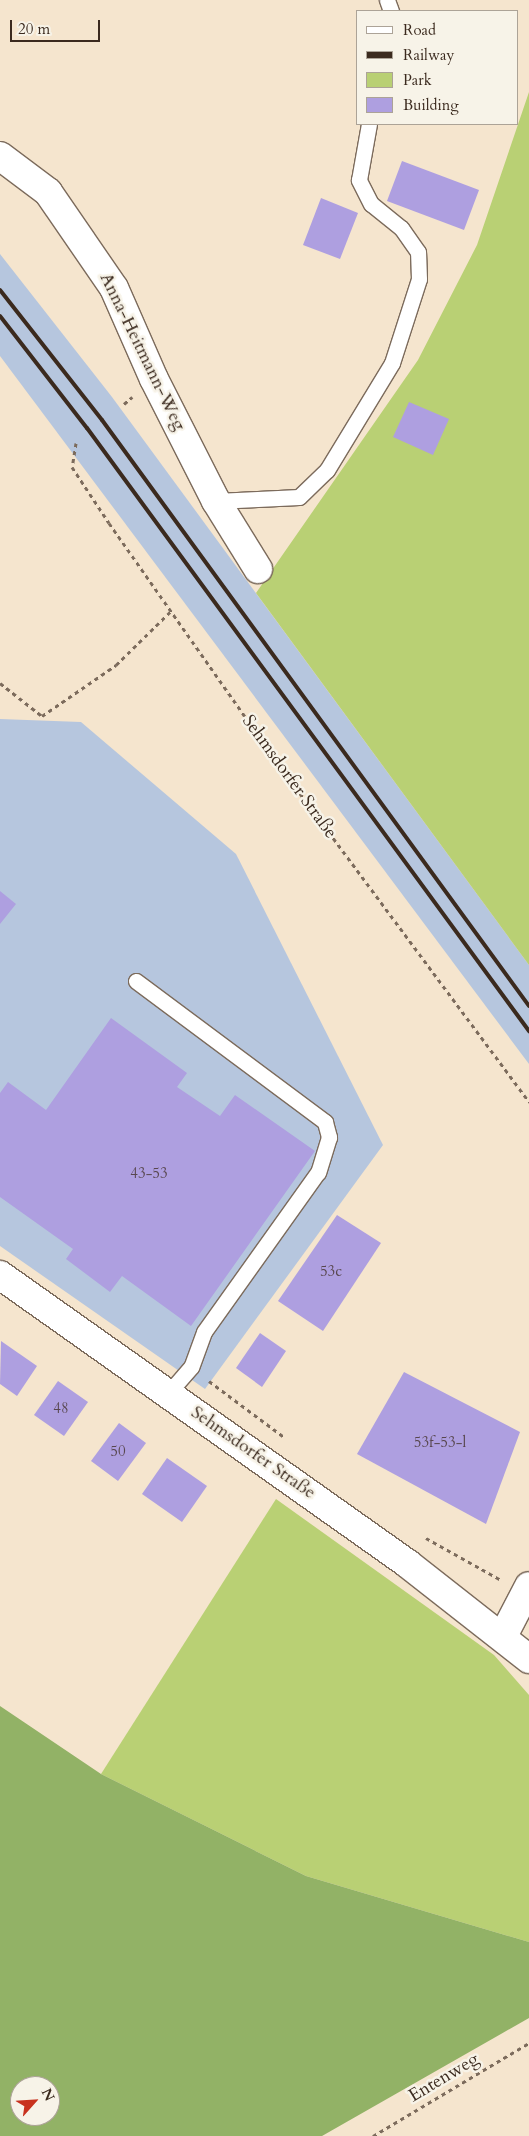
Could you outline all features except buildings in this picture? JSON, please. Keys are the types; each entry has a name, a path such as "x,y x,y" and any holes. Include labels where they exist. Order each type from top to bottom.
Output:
{"main road":[{"name":"Anna-Heitmann-Weg","path":"0,156 48,192 114,288 154,379 216,501 258,569"},
{"name":"Sehmsdorfer Straße","path":"0,1275 168,1393 503,1636 529,1660"},
{"path":"503,1636 528,1589"}],"lane":[{"path":"216,501 299,497 327,470 392,364 419,279 418,252 400,228 371,204 359,180 370,125"},
{"path":"136,981 325,1122 329,1137 318,1172 204,1332 191,1367 168,1393"}],"path":[{"name":"Sehmsdorfer Straße","path":"76,443 72,467 170,612 529,1102"},
{"path":"0,683 42,716 116,665 170,612"},
{"path":"191,1367 286,1439"},
{"path":"420,1534 487,1574 528,1589"},
{"name":"Entenweg","path":"373,2136 529,2043"}],"shaded area":[{"path":"0,254 112,397 529,965 529,1064 0,356"},
{"path":"0,719 81,722 236,854 383,1145 205,1389 0,1246"}],"green space":[{"path":"529,92 529,965 256,593 418,360 477,245"},
{"path":"276,1499 494,1655 529,1695 529,1942 306,1876 101,1774"},
{"path":"0,1706 101,1774 306,1876 529,1942 529,2018 322,2136 0,2136"}],"railway":[{"path":"0,290 102,420 529,1006"},
{"path":"0,316 87,428 529,1031"}]}
